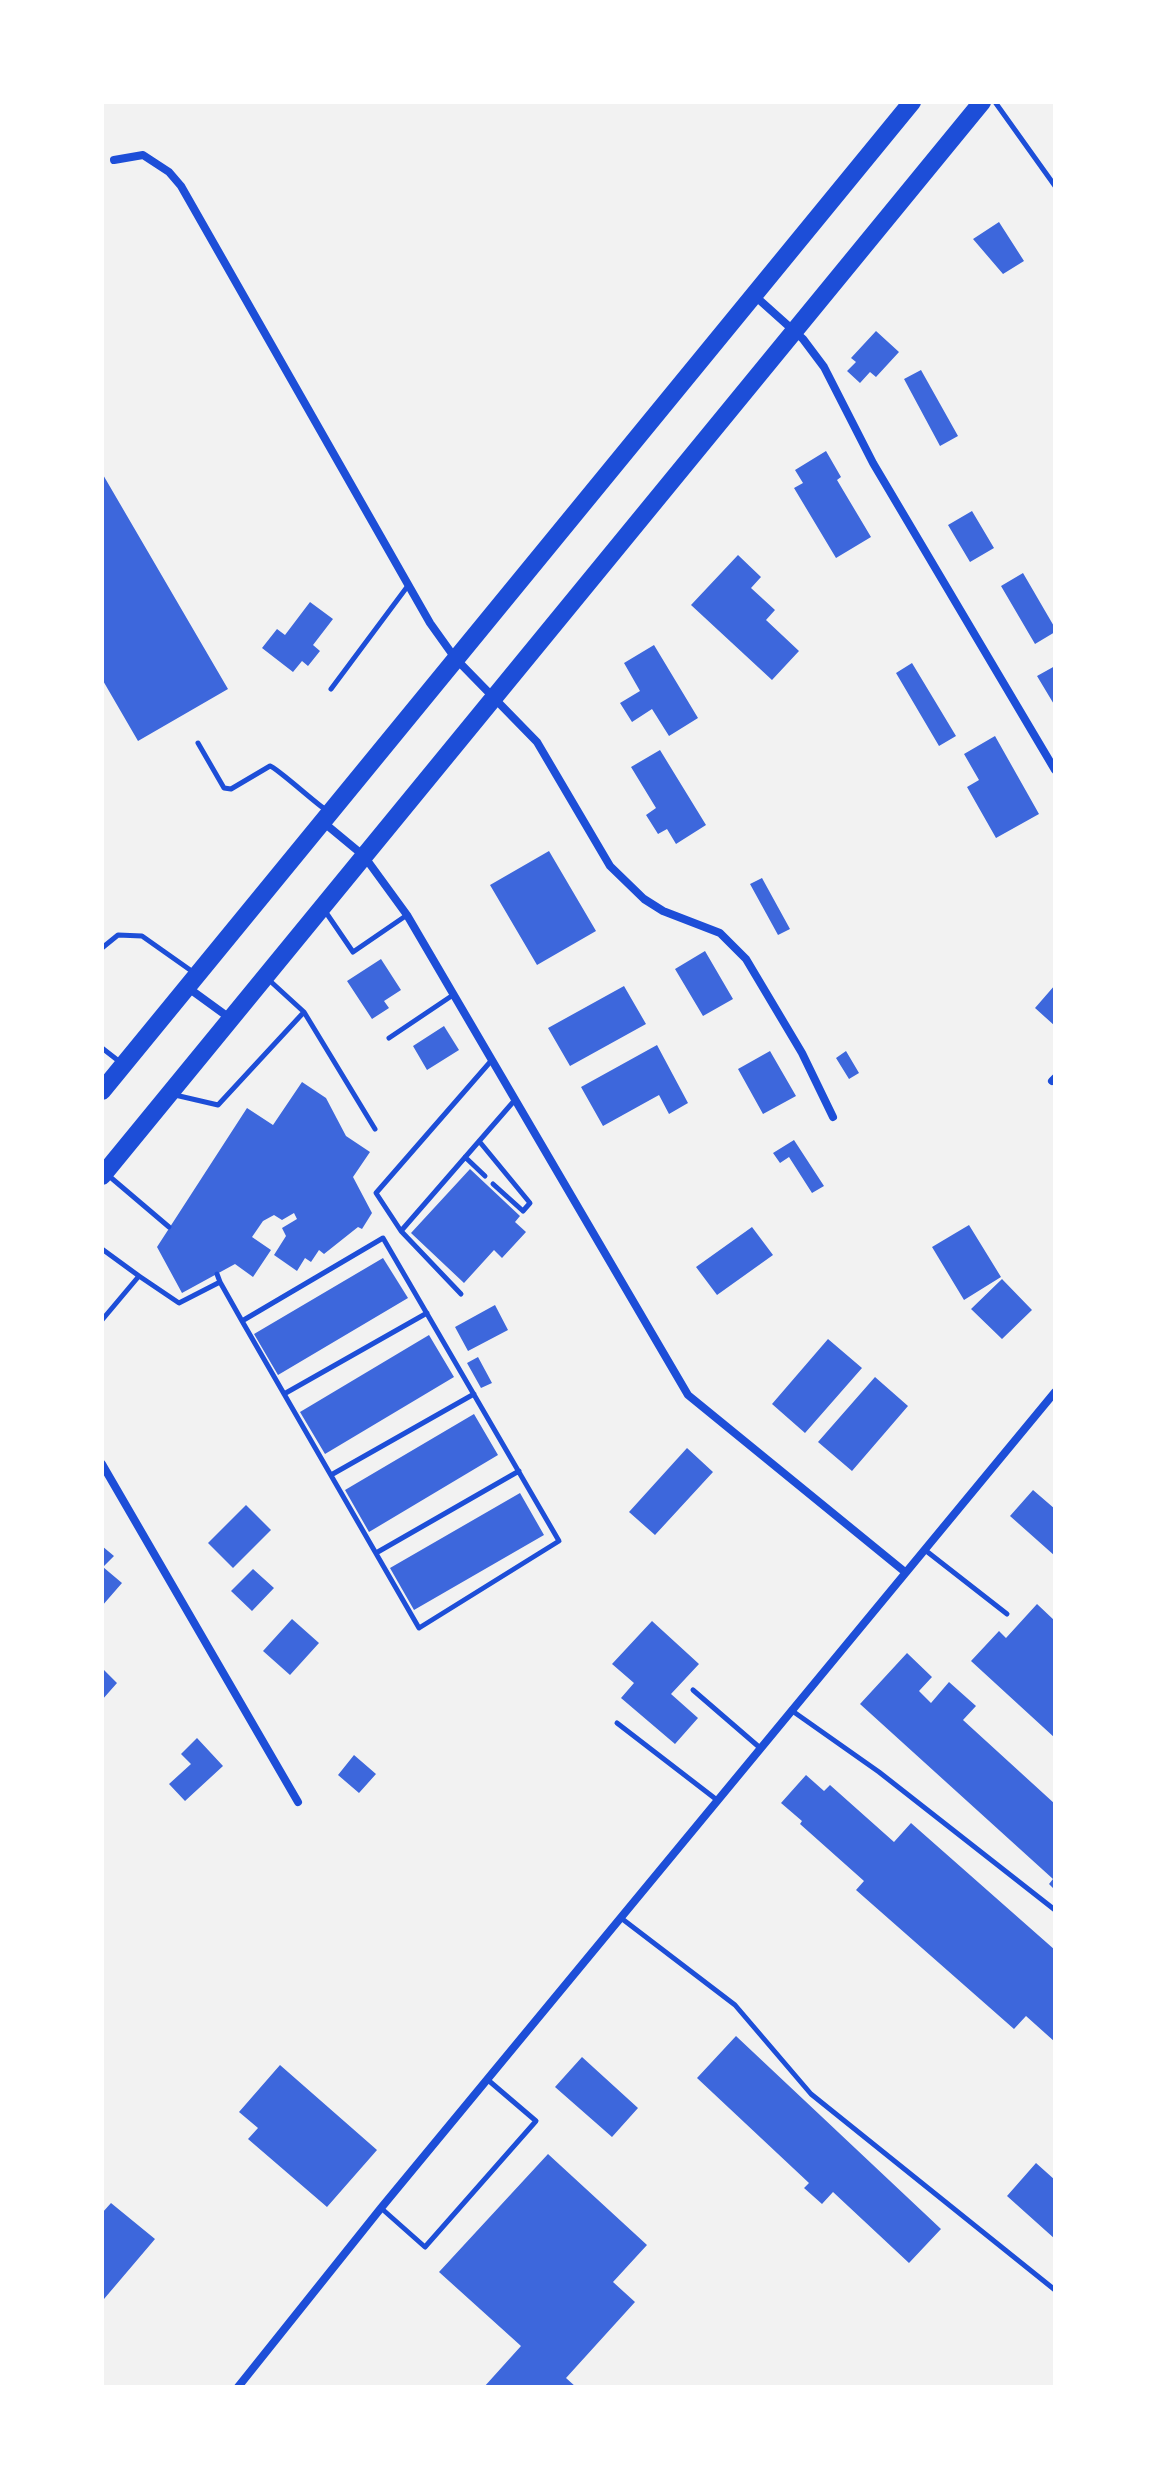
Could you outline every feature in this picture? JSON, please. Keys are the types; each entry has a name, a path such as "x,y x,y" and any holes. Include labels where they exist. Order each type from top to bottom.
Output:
{"main road":[{"path":"102,1091 912,102"},
{"path":"103,1174 982,102"}],"street":[{"path":"114,160 143,155 169,172 181,186 407,587 455,658 537,742 610,866 627,884 663,911 720,933 746,959 802,1053 833,1117"},
{"path":"755,296 795,332 824,367 873,463 1055,770"},
{"path":"326,817 364,856 407,915 688,1395 905,1572"},
{"path":"192,981 231,1020"},
{"path":"238,2387 759,1747 1055,1392"},
{"path":"102,1464 298,1802"}],"lane":[{"path":"995,102 1055,186"},
{"path":"331,689 407,587"},
{"path":"198,743 224,788 231,789 270,766 278,769 326,817"},
{"path":"323,908 353,952 407,915"},
{"path":"102,948 118,935 142,936 192,981"},
{"path":"266,977 304,1012 375,1129"},
{"path":"389,1038 453,995"},
{"path":"170,1094 218,1105 304,1012"},
{"path":"102,1048 123,1065"},
{"path":"461,1294 401,1231 376,1193 491,1061"},
{"path":"401,1231 514,1101"},
{"path":"479,1141 530,1203 523,1211 493,1184"},
{"path":"465,1157 485,1176"},
{"path":"103,1174 169,1227"},
{"path":"217,1274 242,1321 419,1628 559,1541 383,1238 242,1321"},
{"path":"102,1249 179,1303 220,1282"},
{"path":"102,1320 139,1276"},
{"path":"284,1394 427,1313"},
{"path":"331,1475 474,1394"},
{"path":"376,1553 519,1471"},
{"path":"925,1549 1007,1614"},
{"path":"693,1690 759,1747"},
{"path":"790,1710 879,1772 1055,1910"},
{"path":"617,1723 717,1800"},
{"path":"621,1917 735,2005 811,2094 1055,2290"},
{"path":"381,2208 425,2247 536,2121 487,2079"}],"building":[{"path":"999,222 1024,261 1003,274 973,239"},
{"path":"876,331 899,352 876,377 870,372 860,383 847,371 856,362 851,358"},
{"path":"921,370 958,436 940,446 904,379"},
{"path":"826,451 841,477 837,480 871,537 836,558 794,488 803,483 795,470"},
{"path":"102,473 228,689 138,741 102,679"},
{"path":"972,511 994,548 970,562 948,525"},
{"path":"738,555 761,577 751,588 775,610 766,620 799,651 772,680 691,605"},
{"path":"1023,573 1055,628 1055,632 1035,644 1001,586"},
{"path":"310,602 333,619 313,645 320,651 308,666 302,661 293,672 262,648 277,629 285,635"},
{"path":"654,645 698,718 669,736 652,709 632,722 620,703 640,691 624,663"},
{"path":"912,663 956,736 939,746 896,673"},
{"path":"1055,666 1055,706 1037,676"},
{"path":"995,736 1039,814 996,838 967,787 979,780 964,754"},
{"path":"660,750 706,825 676,844 667,829 658,834 646,815 656,808 631,767"},
{"path":"549,851 596,931 537,965 490,885"},
{"path":"762,878 790,929 778,935 750,884"},
{"path":"705,951 733,999 703,1016 675,969"},
{"path":"381,959 401,990 384,1001 389,1008 372,1019 347,981"},
{"path":"1055,985 1055,1026 1035,1008"},
{"path":"624,986 646,1024 570,1066 548,1028"},
{"path":"444,1026 459,1050 427,1070 413,1046"},
{"path":"657,1045 688,1103 669,1114 659,1095 603,1126 581,1087"},
{"path":"770,1051 796,1096 763,1114 738,1069"},
{"path":"846,1051 859,1073 849,1079 836,1058"},
{"path":"302,1082 326,1098 346,1136 370,1152 353,1177 372,1213 362,1229 358,1227 324,1254 319,1250 311,1262 305,1258 297,1271 274,1255 286,1236 282,1228 297,1219 294,1213 282,1220 274,1215 263,1221 252,1237 271,1250 253,1277 235,1264 182,1293 157,1247 247,1108 273,1125"},
{"path":"794,1140 824,1186 812,1193 789,1157 780,1163 773,1153"},
{"path":"470,1169 520,1216 515,1222 526,1232 502,1258 494,1250 464,1283 411,1233"},
{"path":"969,1225 1001,1277 964,1300 932,1247"},
{"path":"752,1227 773,1255 717,1295 696,1267"},
{"path":"383,1258 408,1298 278,1375 254,1334"},
{"path":"1002,1279 1032,1310 1002,1339 971,1309"},
{"path":"495,1305 508,1330 468,1351 455,1327"},
{"path":"429,1335 454,1377 325,1454 300,1412"},
{"path":"828,1339 862,1368 805,1433 772,1404"},
{"path":"478,1357 492,1383 481,1388 467,1363"},
{"path":"875,1377 908,1406 852,1471 818,1442"},
{"path":"474,1414 498,1455 369,1532 345,1490"},
{"path":"687,1448 713,1472 655,1535 629,1512"},
{"path":"1033,1490 1055,1509 1055,1556 1010,1516"},
{"path":"520,1493 544,1535 414,1610 390,1568"},
{"path":"246,1505 271,1530 233,1568 208,1543"},
{"path":"102,1546 114,1556 103,1567 122,1583 102,1606"},
{"path":"253,1569 274,1588 252,1611 231,1591"},
{"path":"1037,1604 1055,1621 1055,1738 971,1661 999,1631 1006,1638"},
{"path":"292,1619 319,1643 290,1675 263,1651"},
{"path":"652,1621 699,1664 671,1694 698,1718 675,1744 621,1698 634,1683 612,1664"},
{"path":"907,1653 932,1677 919,1691 931,1703 949,1682 976,1706 963,1720 1055,1804 1055,1890 1049,1884 1053,1879 860,1704"},
{"path":"104,1670 117,1683 102,1700 102,1672"},
{"path":"197,1738 223,1766 185,1801 169,1784 191,1764 181,1754"},
{"path":"354,1755 376,1774 359,1793 338,1775"},
{"path":"806,1775 824,1791 830,1785 894,1842 911,1823 1055,1950 1055,2042 1026,2016 1014,2029 856,1890 864,1881 781,1803"},
{"path":"736,2036 941,2229 909,2263 833,2192 822,2204 804,2188 809,2183 697,2078"},
{"path":"582,2057 638,2108 612,2137 555,2087"},
{"path":"280,2065 377,2150 327,2207 248,2139 258,2128 239,2112"},
{"path":"548,2154 647,2245 613,2282 635,2302 566,2378 576,2387 484,2387 521,2346 439,2272"},
{"path":"1036,2163 1055,2180 1055,2239 1007,2196"},
{"path":"111,2203 155,2239 104,2299 102,2213"}]}
